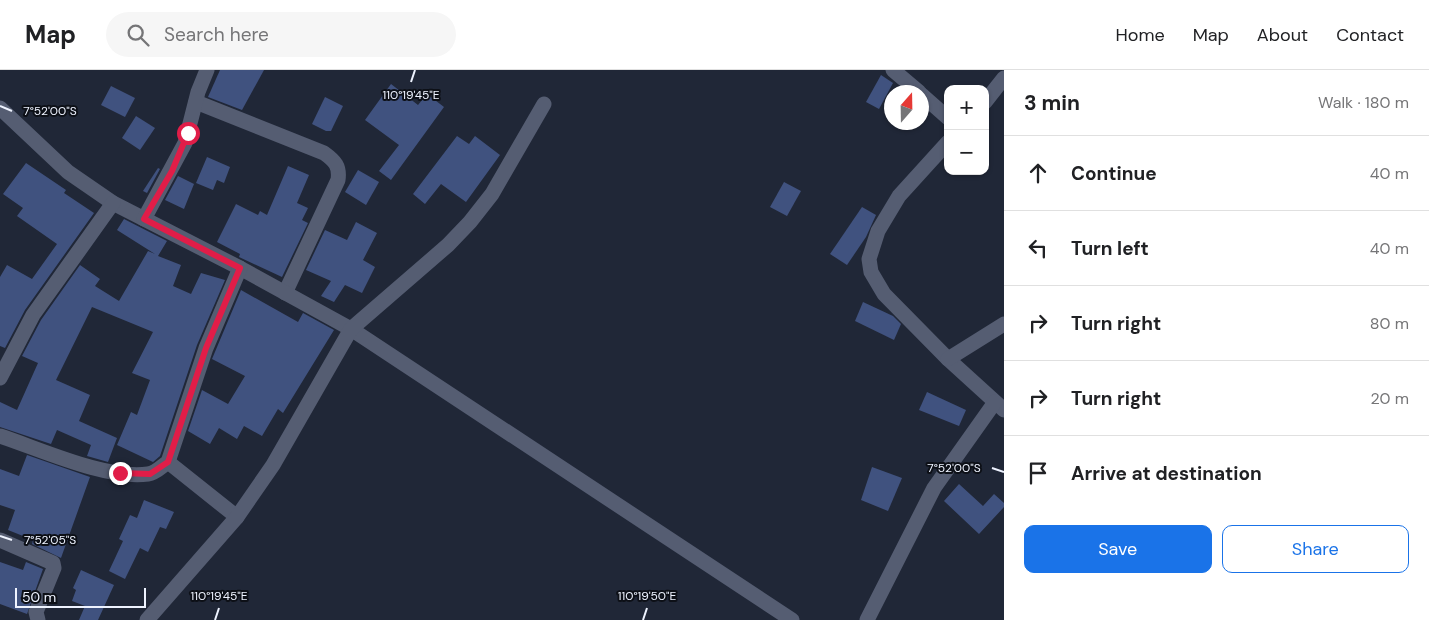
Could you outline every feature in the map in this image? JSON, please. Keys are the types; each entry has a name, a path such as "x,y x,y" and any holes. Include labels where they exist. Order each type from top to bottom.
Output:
{"street":[{"path":"144,219 185,143 202,78 207,70"},
{"path":"893,70 910,85"},
{"path":"989,97 1004,78"},
{"path":"196,102 324,153 335,161 339,169 338,180 285,293"},
{"path":"929,102 944,115"},
{"path":"147,620 273,465 351,329 448,245 470,222 492,194 544,104"},
{"path":"0,108 68,172 113,202 240,268 351,329 792,620"},
{"path":"867,620 934,488 999,406 948,359 884,294 871,272 869,259 878,231 899,196 944,146"},
{"path":"0,378 38,308 113,202"},
{"path":"0,436 84,464 120,473 150,474 168,462 206,348 240,268"},
{"path":"948,359 1004,324"},
{"path":"168,462 233,513"},
{"path":"0,540 53,563 54,568 36,612 38,620"}],"building":[{"path":"220,70 264,70 242,110 208,97"},
{"path":"881,75 893,83 892,85 884,85 884,100 879,109 866,102"},
{"path":"391,84 418,105 427,94 444,107 391,180 379,171 399,145 365,120"},
{"path":"111,86 135,98 125,117 101,105"},
{"path":"325,97 343,106 331,131 326,131 312,124"},
{"path":"136,116 155,128 140,150 122,138"},
{"path":"457,136 469,144 475,136 500,155 466,202 441,184 425,204 413,194"},
{"path":"207,157 230,167 224,183 217,180 213,190 196,183"},
{"path":"26,163 66,190 64,193 94,213 25,310 5,348 0,346 0,277 7,265 32,279 57,244 17,216 23,208 3,194"},
{"path":"288,166 309,175 297,203 308,208 302,220 308,223 282,277 239,257 240,254 217,242 236,204 258,215 260,211 267,215"},
{"path":"158,168 160,169 147,193 143,191"},
{"path":"358,170 379,182 366,205 345,192"},
{"path":"178,176 194,184 184,209 165,200"},
{"path":"784,182 801,191 787,216 770,207"},
{"path":"862,207 876,215 866,237 847,265 830,254"},
{"path":"124,219 167,241 158,256 181,265 173,286 191,294 201,273 225,280 197,345 160,456 153,462 117,445 131,412 137,415 150,380 132,373 153,332 92,307 56,380 90,395 79,421 117,438 108,462 87,456 91,445 57,430 51,444 0,427 0,402 17,410 38,363 22,356 41,320 80,265 100,279 95,286 119,301 148,251 155,254 117,230"},
{"path":"356,222 377,233 363,260 375,267 362,293 345,285 334,302 321,296 331,281 306,270 325,230 347,240"},
{"path":"241,290 298,322 303,313 334,330 283,413 278,409 262,436 244,426 237,439 219,428 210,444 188,431 202,390 228,404 245,376 212,359"},
{"path":"863,302 893,316 901,324 894,340 855,321"},
{"path":"927,392 966,410 959,426 919,410"},
{"path":"27,455 90,477 61,558 32,544 33,540 8,530 15,510 0,505 0,469 19,476"},
{"path":"872,467 902,478 888,511 861,500"},
{"path":"959,484 983,506 994,494 1004,503 1004,507 979,534 944,501"},
{"path":"144,500 174,512 166,529 160,527 148,552 140,548 125,579 109,571 123,541 119,539 130,515 137,518"},
{"path":"0,562 23,570 26,562 43,569 27,614 0,604"},
{"path":"81,570 114,585 98,620 79,620 85,606 72,601 76,590 73,588"}],"route":[{"path":"120,473 150,474 168,462 206,348 240,268 144,219 172,171 188,133"}]}
